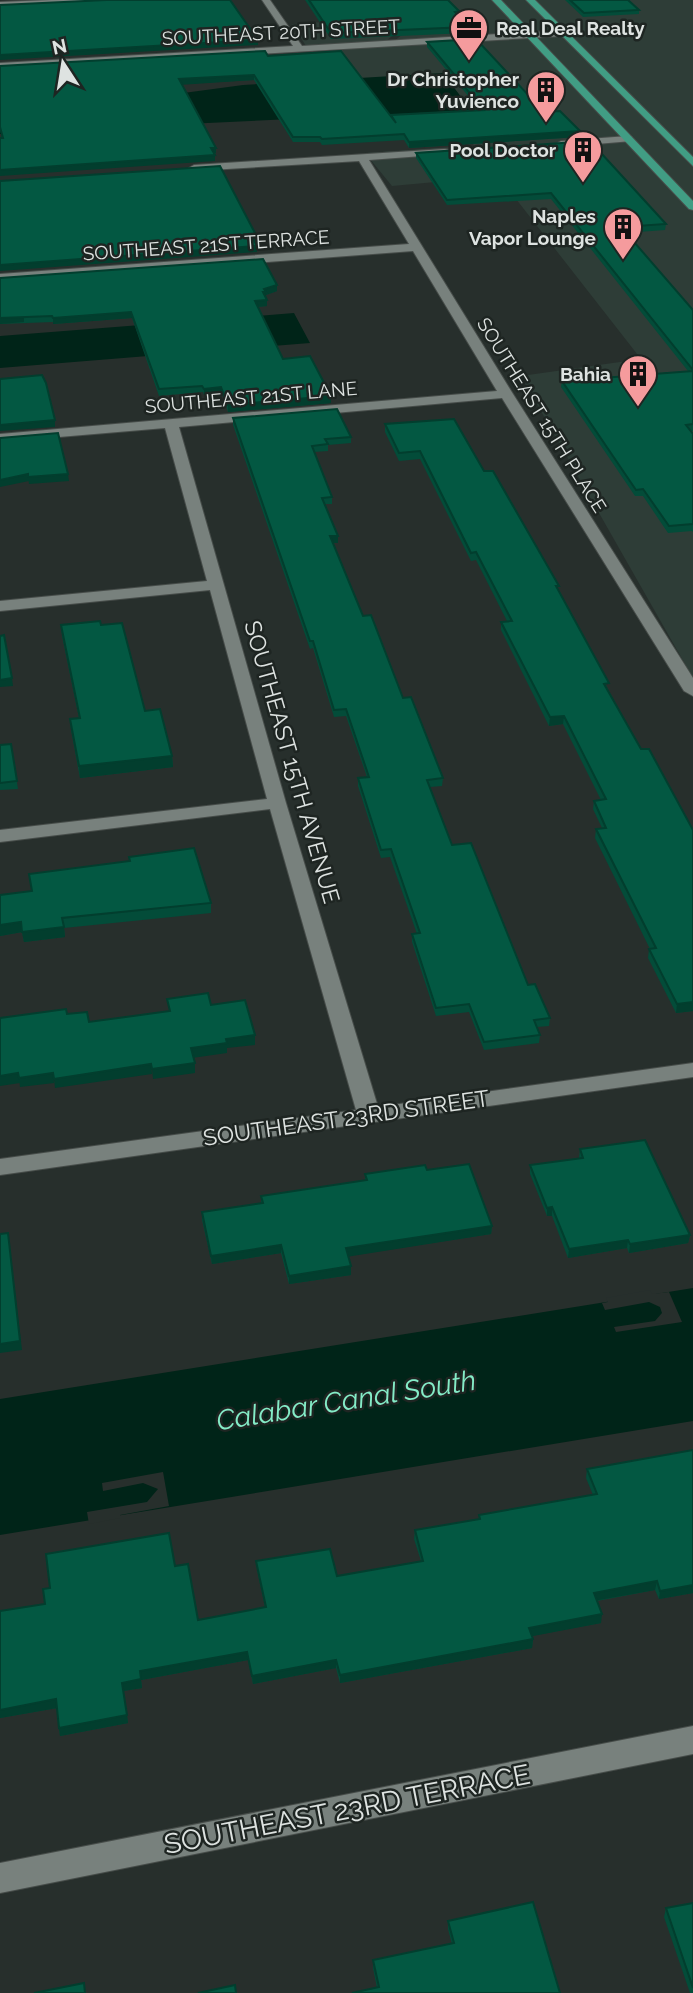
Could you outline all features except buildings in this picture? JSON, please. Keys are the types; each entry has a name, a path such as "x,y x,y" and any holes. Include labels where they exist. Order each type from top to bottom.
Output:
{"main road":[{"path":"496,0 693,207"},
{"path":"530,0 693,163"},
{"path":"628,139 648,144"}],"street":[{"path":"0,5 105,0"},
{"path":"266,0 299,48"},
{"name":"SOUTHEAST 20TH STREET","path":"0,66 564,33"},
{"path":"551,145 628,139"},
{"path":"183,169 453,152"},
{"name":"SOUTHEAST 15TH PLACE","path":"363,158 414,247 690,682"},
{"name":"SOUTHEAST 21ST TERRACE","path":"0,278 414,247"},
{"name":"SOUTHEAST 21ST LANE","path":"0,438 506,394"},
{"name":"SOUTHEAST 15TH AVENUE","path":"171,423 277,803 369,1115"},
{"path":"0,606 215,585"},
{"path":"0,836 277,803"},
{"name":"SOUTHEAST 23RD STREET","path":"0,1167 693,1070"},
{"name":"SOUTHEAST 23RD TERRACE","path":"0,1878 693,1740"}],"shaded area":[{"path":"380,0 693,0 693,678 521,376 641,359 473,144 434,83 353,84 328,46 392,43 405,32"},
{"path":"387,18 397,32 386,41 306,46 292,24"},
{"path":"466,146 490,177 392,186 365,153"}],"water":[{"path":"443,73 471,110 0,134 0,106 176,94 243,85"},
{"path":"294,313 310,343 0,368 0,336"},
{"name":"Calabar Canal South","path":"693,1288 693,1421 0,1535 0,1399"}],"pier":[{"path":"650,1290 652,1294 669,1292 682,1322 616,1332 614,1327 655,1321 662,1313 660,1307 649,1302 605,1310 602,1303 608,1302 606,1298"},
{"path":"163,1472 169,1506 89,1524 87,1512 147,1502 158,1489 143,1483 103,1491 102,1483"}],"place":[{"name":"Real Deal Realty","path":"469,62"},
{"name":"Dr Christopher Yuvienco","path":"546,124"},
{"name":"Pool Doctor","path":"583,184"},
{"name":"Naples Vapor Lounge","path":"623,261"},
{"name":"Bahia","path":"638,408"}]}
